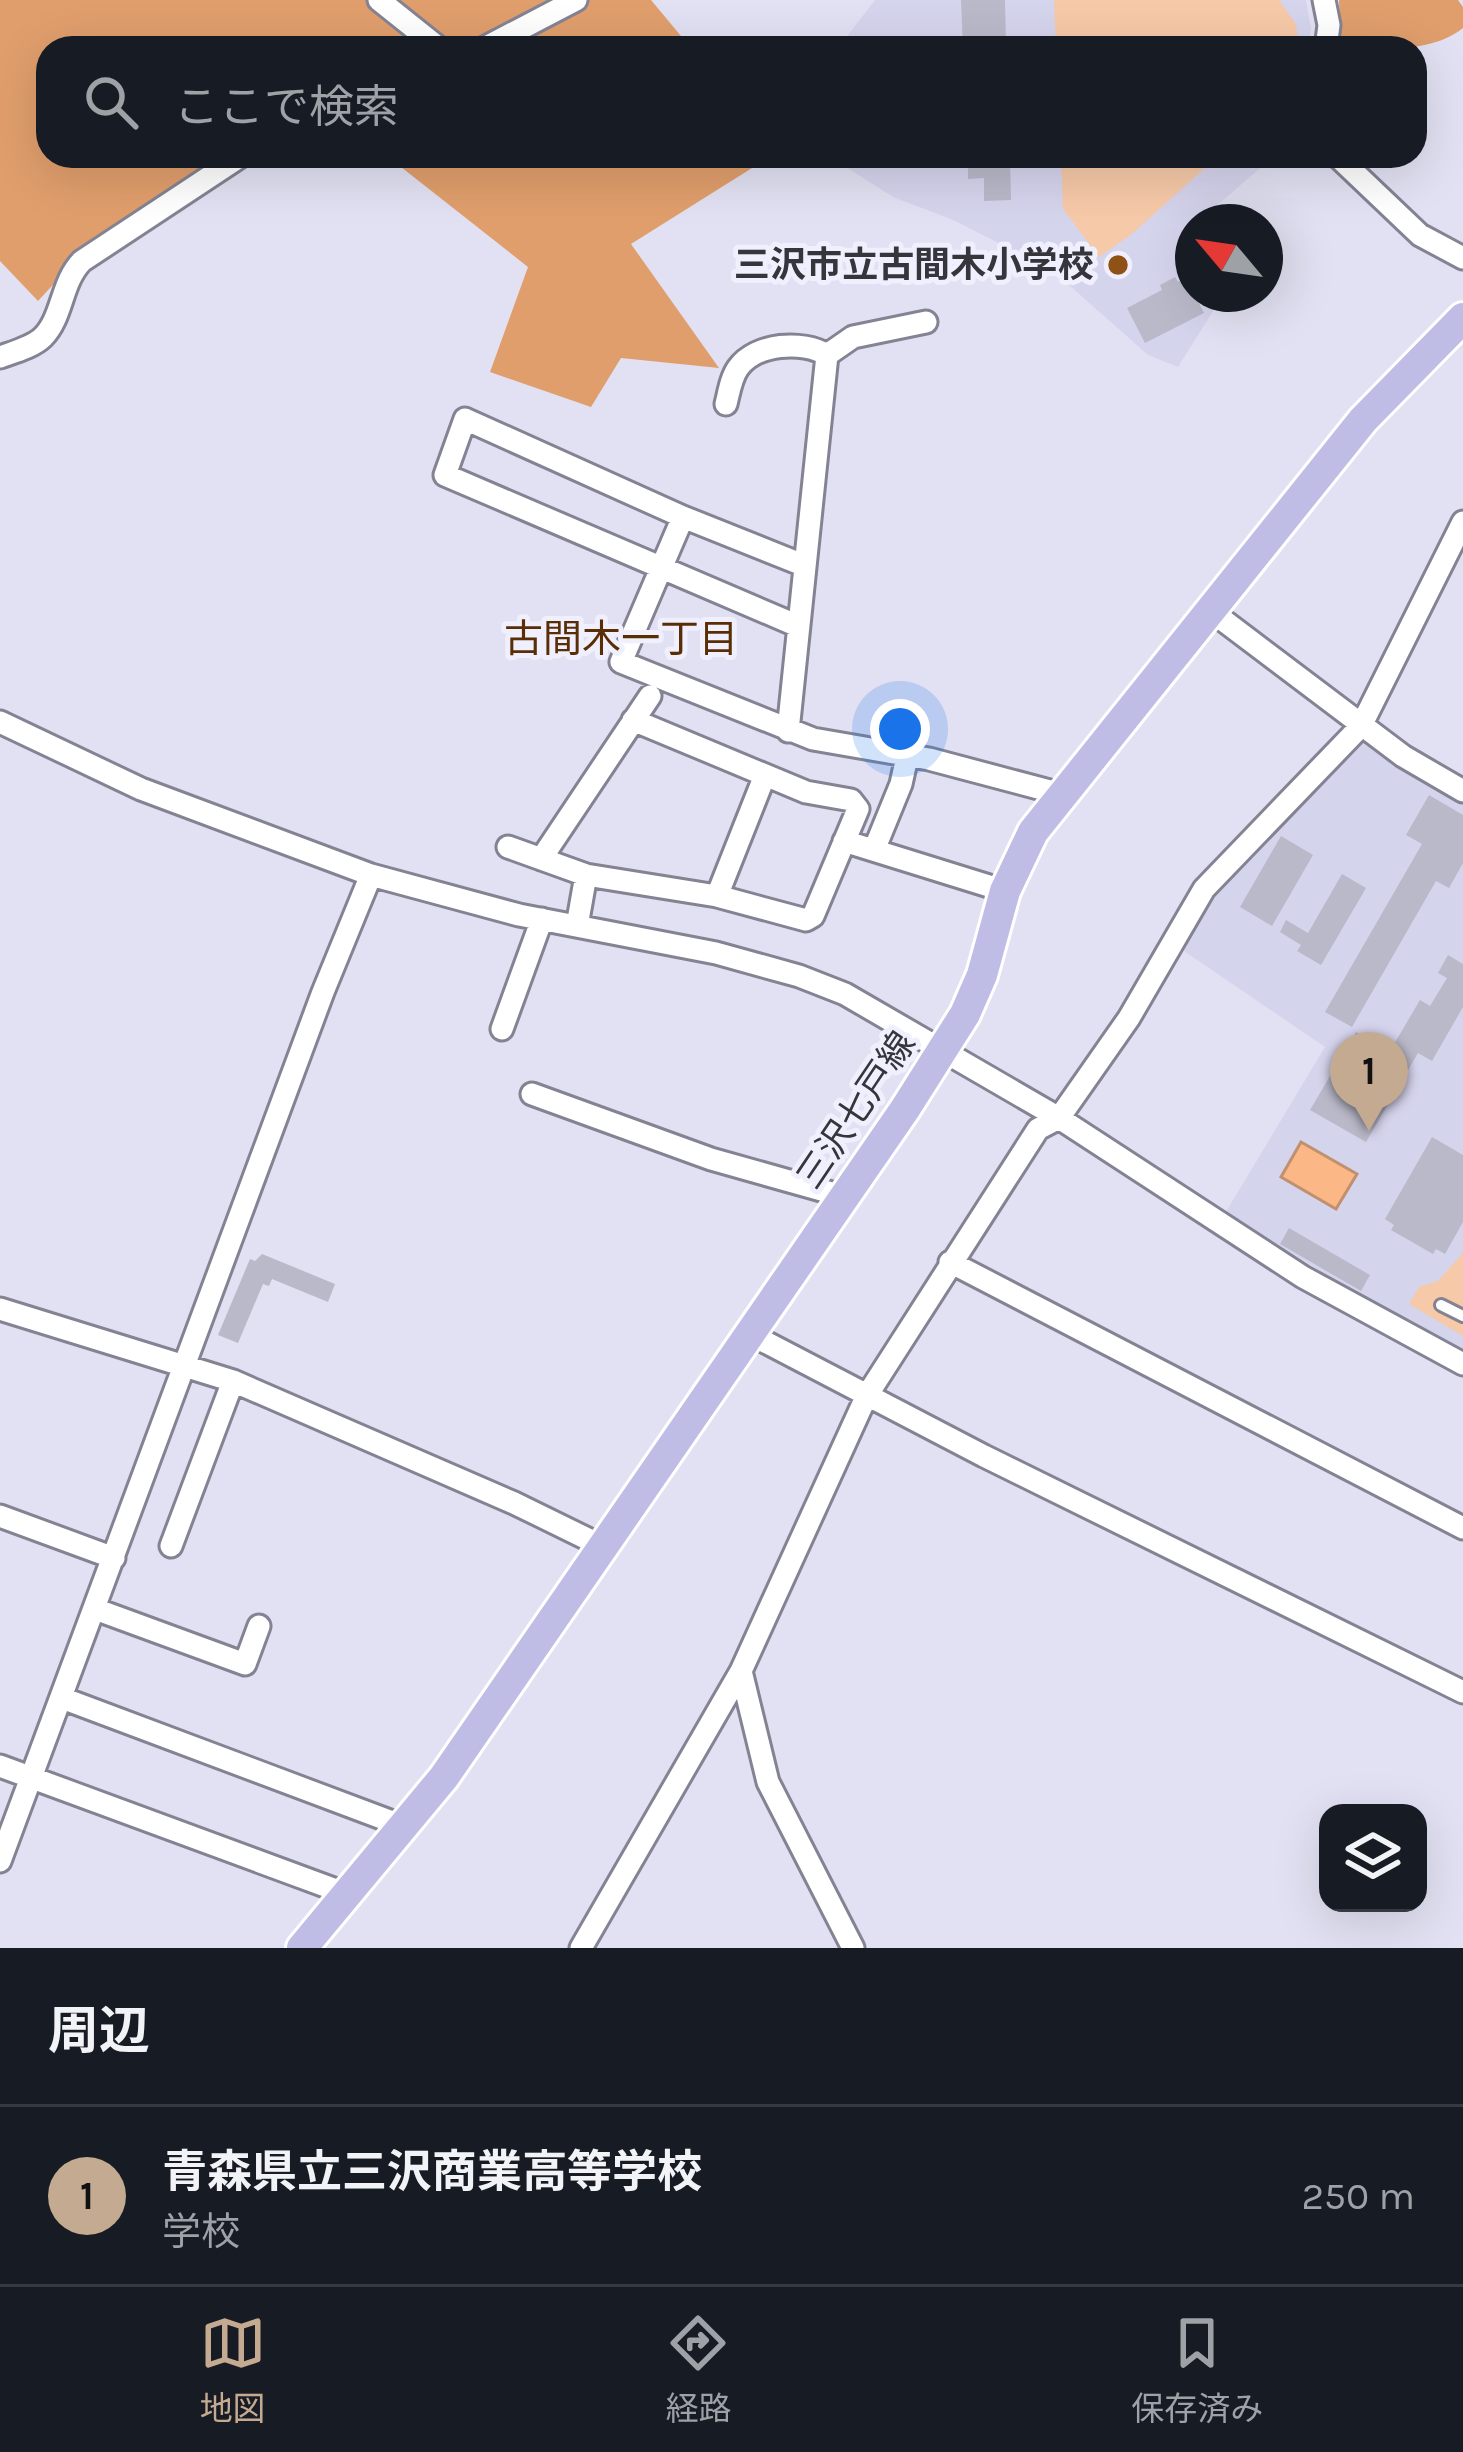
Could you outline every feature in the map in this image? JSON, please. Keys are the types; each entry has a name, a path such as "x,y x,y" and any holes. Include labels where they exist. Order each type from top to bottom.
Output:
{"main road":[{"name":"三沢七戸線","path":"302,1948 444,1777 943,1050 982,975 1005,891 1033,832 1363,420 1463,318"}],"street":[{"path":"379,0 424,36"},
{"path":"507,36 576,0"},
{"path":"1324,0 1328,36"},
{"path":"0,357 48,333 69,273 82,261 223,168"},
{"path":"1350,168 1420,235 1463,258"},
{"path":"826,355 853,337 926,322"},
{"path":"726,404 734,373 752,357 790,344 813,346 826,355"},
{"path":"788,731 826,355"},
{"path":"798,626 445,475 465,419 803,566"},
{"path":"683,517 621,662 788,731 929,759 1061,794"},
{"path":"581,1948 741,1671 866,1397 1038,1130 1059,1118 1129,1018 1204,889 1361,726 1463,522"},
{"path":"1211,611 1402,756 1463,790"},
{"path":"541,859 650,695"},
{"path":"508,847 586,875 717,896 806,920 813,916 858,809 850,800 806,792 633,720"},
{"path":"0,722 141,789 371,875 542,920 716,953 845,994 1059,1118 1303,1276 1463,1364"},
{"path":"874,850 907,757"},
{"path":"717,896 765,775"},
{"path":"844,841 1005,891"},
{"path":"0,1861 323,992 371,875"},
{"path":"577,926 586,875"},
{"path":"502,1029 542,920"},
{"path":"532,1094 711,1159 846,1197"},
{"path":"950,1262 1463,1528"},
{"path":"0,1309 233,1381 604,1547"},
{"path":"750,1334 866,1397 1463,1692"},
{"path":"171,1546 233,1381"},
{"path":"0,1516 114,1558"},
{"path":"95,1609 245,1664 260,1626"},
{"path":"741,1671 768,1782 853,1948"},
{"path":"62,1698 403,1826"},
{"path":"0,1766 347,1894"}],"lane":[{"path":"1441,1305 1463,1316"}],"shaded area":[{"path":"0,0 651,0 681,36 36,36 36,168 202,168 76,260 38,301 0,261"},
{"path":"875,0 1306,0 1311,29 1310,36 847,36"},
{"path":"1054,0 1279,0 1296,24 1298,36 1056,36"},
{"path":"1339,0 1458,0 1463,7 1463,28 1427,44 1427,36 1340,36"},
{"path":"402,168 752,168 631,244 719,368 621,358 591,407 490,372 528,267"},
{"name":"三沢市立古間木小学校","path":"848,168 1260,168 1219,204 1175,204 1175,312 1212,312 1178,367 1148,355 1052,270 951,219 893,197"},
{"path":"1061,168 1205,168 1132,234 1099,257 1063,209"},
{"path":"1367,742 1463,801 1463,1353 1224,1215 1325,1047 1184,951 1213,890 1353,744"},
{"path":"1301,1142 1357,1174 1336,1209 1281,1177"},
{"path":"1463,1253 1463,1336 1409,1304 1419,1287 1438,1281"}],"building":[{"path":"961,0 1005,0 1006,36 962,36"},
{"path":"968,168 1010,168 1011,200 984,201 984,178 968,179"},
{"path":"1175,277 1175,312 1204,313 1145,343 1127,308 1162,290 1160,285"},
{"path":"1429,795 1463,815 1463,863 1449,888 1436,881 1352,1027 1325,1012 1422,844 1406,835"},
{"path":"1281,836 1313,855 1272,926 1240,907"},
{"path":"1342,874 1366,888 1321,965 1297,951 1301,945 1280,932 1286,920 1308,933"},
{"path":"1448,955 1463,964 1463,1007 1432,1061 1418,1053 1366,1142 1310,1110 1356,1032 1390,1051 1420,1000 1430,1006 1447,978 1438,973"},
{"path":"1432,1137 1463,1155 1463,1222 1445,1254 1436,1249 1433,1254 1391,1230 1394,1225 1385,1219"},
{"path":"1289,1228 1370,1275 1361,1291 1280,1244"},
{"path":"262,1254 335,1284 328,1302 272,1279 269,1286 263,1284 238,1343 218,1335 250,1259 255,1261"}],"place":[{"name":"三沢市立古間木小学校","path":"1118,265"},
{"name":"青森県立三沢商業高等学校","path":"1369,1131"}],"district":[{"name":"古間木一丁目","path":"621,639"}]}
